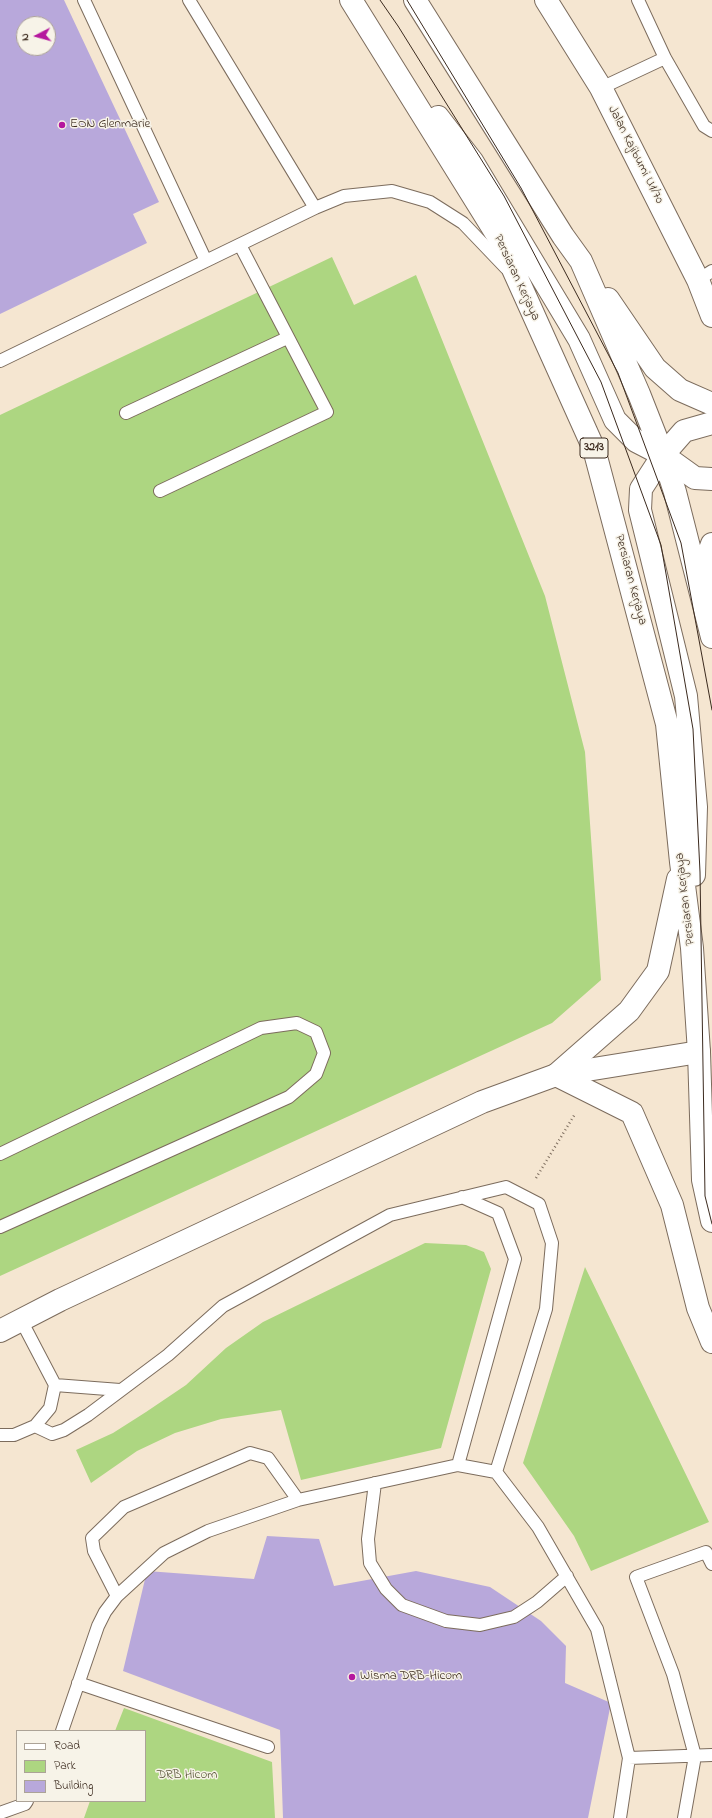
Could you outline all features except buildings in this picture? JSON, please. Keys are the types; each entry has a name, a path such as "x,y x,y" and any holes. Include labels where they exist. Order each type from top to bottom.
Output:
{"main road":[{"name":"Persiaran Kerjaya","path":"351,0 499,238 594,449 667,724 681,862 708,1053 703,1180 712,1221"},
{"path":"415,0 563,236 655,368 680,390 712,404"},
{"name":"Jalan Kajibumi U1/70","path":"546,0 601,88 705,276 712,316"},
{"path":"368,28 472,161 579,339 615,420 636,441 663,455 695,478 712,479"},
{"path":"581,261 663,455 675,492 712,637"},
{"path":"692,948 696,807 686,696 640,510 641,489 663,455 684,430 712,423"},
{"path":"712,544 709,552 712,618"},
{"path":"556,1075 629,1011 658,971 681,862"},
{"path":"0,1331 60,1300 482,1102 556,1075 708,1053"},
{"path":"556,1075 632,1113 672,1205 698,1308 712,1342"}],"lane":[{"path":"84,0 206,261"},
{"path":"189,0 315,208"},
{"path":"638,0 665,58 704,126 712,131"},
{"path":"601,88 665,58"},
{"path":"0,361 315,208 344,196 392,191 430,202 463,223 518,281"},
{"path":"160,491 327,412 287,338 240,245"},
{"path":"126,413 287,338"},
{"path":"0,1154 261,1028 297,1023 316,1032 324,1053 316,1074 289,1097 0,1227"},
{"path":"35,1426 52,1434 64,1430 88,1415 168,1355 223,1306 390,1215 506,1187 539,1204 552,1243 546,1309 496,1472"},
{"path":"458,1465 515,1259 498,1213 462,1197"},
{"path":"0,1435 14,1435 35,1426 50,1408 55,1385 21,1320"},
{"path":"55,1385 120,1390"},
{"path":"117,1596 94,1551 92,1538 124,1507 250,1453 268,1458 298,1500"},
{"path":"62,1730 98,1626 105,1612 117,1596 164,1553 208,1531 298,1500 458,1465 496,1472 538,1527 597,1629 629,1758 620,1818"},
{"path":"375,1483 368,1539 370,1563 386,1589 402,1605 446,1621 480,1625 514,1617 537,1602 567,1576"},
{"path":"684,1818 695,1756 673,1674 636,1578 706,1552 712,1564"},
{"path":"78,1683 268,1748"},
{"path":"629,1758 712,1755"},
{"path":"0,1813 27,1802"}],"path":[{"path":"525,1197 579,1109"}],"green space":[{"path":"332,257 354,305 416,275 545,596 585,752 601,980 552,1023 0,1276 0,415"},
{"path":"425,1243 466,1245 484,1252 491,1269 441,1448 301,1480 281,1410 221,1419 175,1433 137,1451 91,1483 76,1450 113,1433 186,1385 226,1348 263,1322"},
{"path":"585,1267 709,1522 591,1571 574,1536 523,1463"},
{"name":"DRB Hicom","path":"124,1708 272,1762 275,1818 84,1818 90,1802 146,1802 146,1730 115,1730"}],"tram line":[{"path":"380,0 398,26 504,196 601,382 661,545 693,729 700,872 705,1196 712,1224"},
{"path":"407,0 521,188 618,373 681,543 712,710"}],"place":[{"name":"EON Glenmarie","path":"62,125"},
{"name":"Wisma DRB-Hicom","path":"352,1677"}]}
